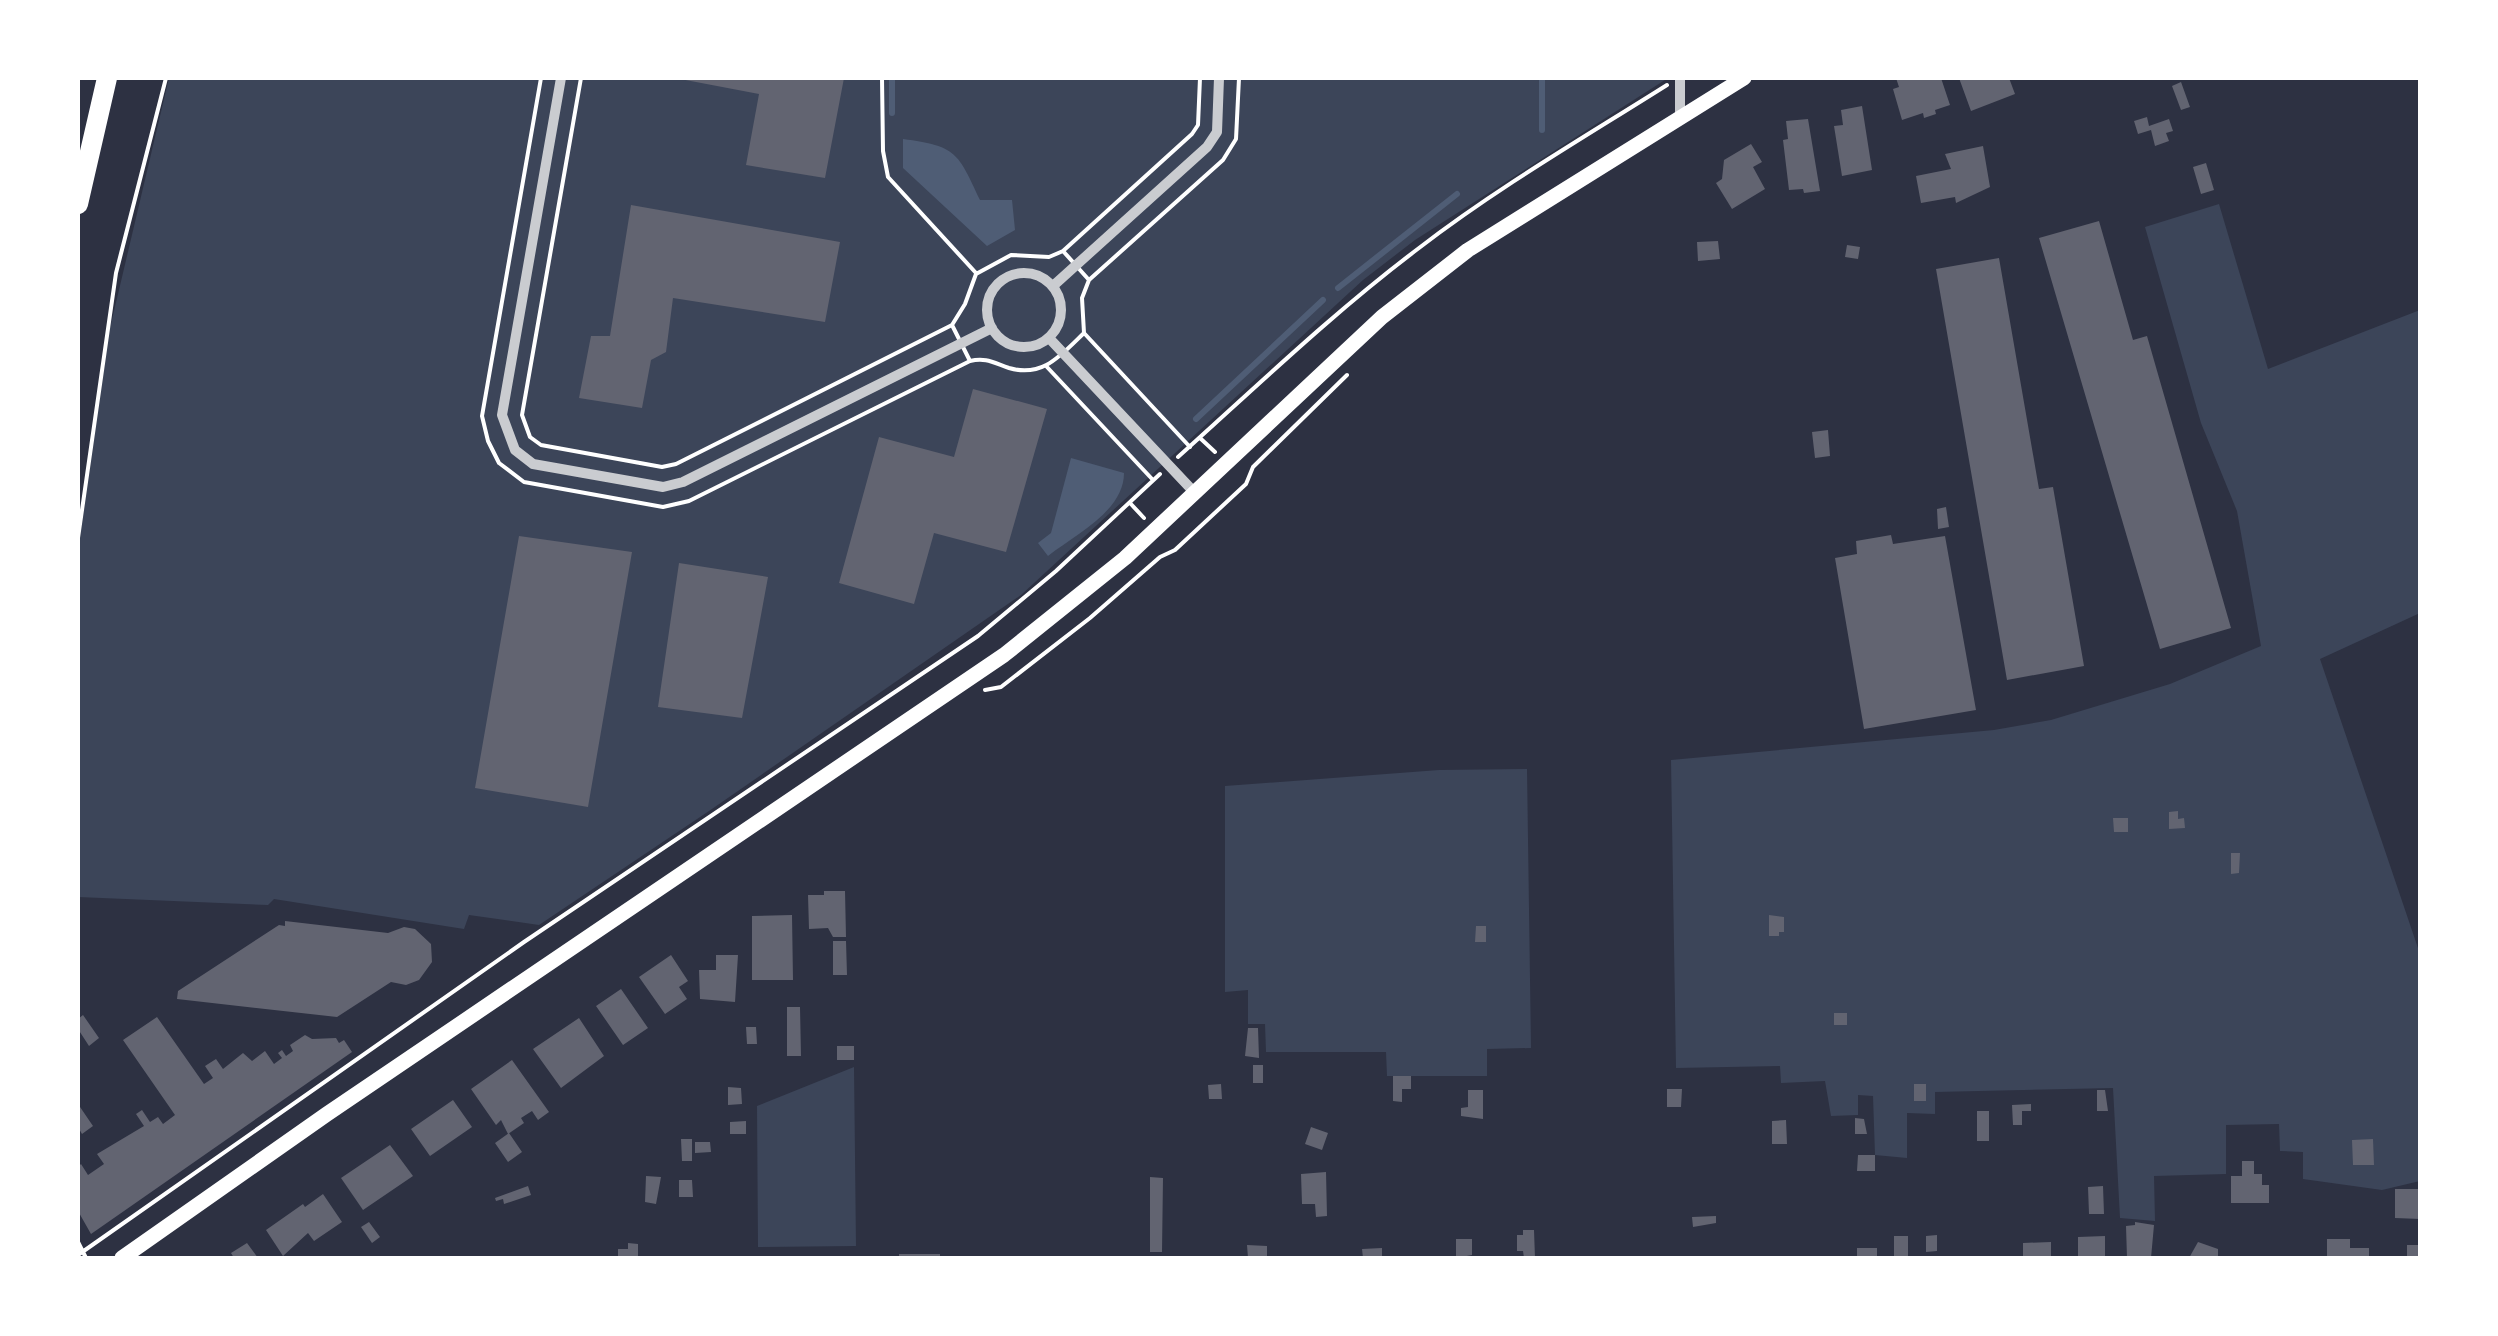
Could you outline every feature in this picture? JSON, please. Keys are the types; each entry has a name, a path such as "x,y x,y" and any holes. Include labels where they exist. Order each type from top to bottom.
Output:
{"highway":[{"path":"78,204 107,78"}],"main road":[{"path":"122,1258 327,1114 1004,655 1076,600 1382,318 1468,250 1744,78"}],"street":[{"path":"560,78 502,415 515,450 532,464 663,487 682,482 992,328"},
{"path":"1052,286 1208,147 1217,132 1219,78"},
{"path":"1680,78 1680,119"},
{"path":"1030,274 1052,286 1061,311 1049,338 1026,347 1014,346 998,337 988,318 989,298 995,287 1006,277 1030,274"},
{"path":"1049,338 1194,492"}],"path":[{"path":"78,538 116,273 166,78"},
{"path":"540,78 482,416 499,463 524,482 663,507 689,501 970,361 988,359 1018,370 1047,367 1084,333"},
{"path":"581,78 522,415 530,437 541,445 662,467 676,464 952,326 966,304 976,274 1011,255 1049,256 1062,251 1192,134 1200,112 1200,78"},
{"path":"882,78 883,152 888,177 976,274"},
{"path":"80,1253 524,942 978,636 1056,571 1319,330 1419,247 1680,78"},
{"path":"1062,251 1089,280 1082,298 1084,333 1190,446"},
{"path":"952,326 970,361"},
{"path":"1047,367 1154,480"},
{"path":"78,1242 80,1253 86,1258"}],"shaded area":[{"path":"169,78 1668,78 1415,240 1363,280 1021,595 539,925 469,915 464,929 274,899 268,905 78,897 78,552 110,328"},
{"path":"903,139 935,145 954,154 980,200 1012,200 1015,230 987,246 903,168"},
{"path":"2219,204 2268,369 2420,310 2420,613 2320,659 2420,954 2420,1181 2382,1190 2303,1179 2303,1152 2280,1151 2279,1124 2226,1125 2226,1174 2154,1176 2155,1221 2120,1218 2113,1088 1935,1092 1935,1114 1907,1113 1907,1158 1875,1155 1873,1096 1858,1095 1858,1115 1831,1116 1825,1081 1781,1083 1780,1066 1676,1068 1671,760 1994,730 2051,720 2170,684 2261,646 2237,511 2201,423 2145,227"},
{"path":"1071,458 1124,473 1122,487 1107,510 1048,556 1038,543 1051,533"},
{"path":"1527,769 1531,1048 1487,1049 1487,1076 1387,1076 1386,1052 1266,1052 1265,1024 1248,1024 1248,990 1225,992 1225,786 1439,770"},
{"path":"854,1067 856,1246 758,1247 757,1106"}],"building":[{"path":"675,78 844,78 825,178 746,165 759,94"},
{"path":"1896,78 1941,78 1950,105 1924,118 1923,113 1902,120 1893,89 1899,87"},
{"path":"1959,78 2009,78 2015,94 1971,111"},
{"path":"2181,82 2190,107 2181,110 2172,86"},
{"path":"1862,106 1872,170 1842,176 1834,126 1843,125 1841,110"},
{"path":"2147,117 2149,126 2169,119 2173,131 2166,133 2169,141 2155,146 2151,130 2138,134 2134,121"},
{"path":"1808,119 1820,191 1804,193 1803,189 1789,190 1783,140 1788,139 1786,121"},
{"path":"1751,144 1762,162 1753,167 1765,189 1732,209 1716,183 1722,179 1724,160"},
{"path":"1983,146 1990,187 1956,203 1955,197 1921,203 1916,176 1951,169 1945,154"},
{"path":"2206,163 2214,190 2201,194 2193,167"},
{"path":"631,205 840,242 825,322 673,298 666,352 651,360 642,408 579,398 591,336 610,336"},
{"path":"2099,221 2133,340 2147,336 2231,628 2160,649 2039,238"},
{"path":"1718,241 1720,259 1698,261 1697,242"},
{"path":"1847,245 1860,247 1858,259 1845,257"},
{"path":"1999,258 2039,489 2053,487 2084,666 2007,680 1936,269"},
{"path":"973,389 1047,409 1006,552 934,533 914,604 839,583 879,437 954,457"},
{"path":"1828,430 1830,456 1815,458 1812,432"},
{"path":"1946,507 1949,527 1938,529 1937,509"},
{"path":"1891,535 1893,544 1945,536 1976,710 1864,729 1835,558 1857,554 1856,541"},
{"path":"519,536 632,552 588,807 475,788"},
{"path":"679,563 768,577 742,718 658,707"},
{"path":"2178,811 2178,819 2184,818 2185,828 2169,829 2169,812"},
{"path":"2113,818 2128,818 2128,832 2114,832"},
{"path":"2231,853 2240,853 2239,873 2231,874"},
{"path":"824,891 845,891 846,937 833,937 828,928 809,929 808,895 824,895"},
{"path":"792,915 793,980 752,980 752,916"},
{"path":"1769,915 1784,917 1784,932 1779,932 1779,936 1769,936"},
{"path":"285,921 388,933 404,927 415,929 431,944 432,962 419,980 406,985 391,982 337,1017 177,999 178,991 279,925 285,926"},
{"path":"1476,926 1486,926 1486,942 1475,942"},
{"path":"833,941 846,941 847,975 833,975"},
{"path":"671,955 688,981 679,987 687,999 665,1014 639,977"},
{"path":"716,955 738,955 735,1002 700,999 699,970 716,970"},
{"path":"621,989 648,1028 623,1045 596,1006"},
{"path":"787,1007 800,1007 801,1056 787,1056"},
{"path":"1834,1013 1847,1013 1847,1025 1834,1025"},
{"path":"83,1015 99,1038 89,1046 78,1029 78,1019"},
{"path":"157,1017 204,1084 213,1078 205,1066 216,1059 223,1069 243,1053 252,1061 265,1051 274,1064 282,1058 278,1053 282,1050 286,1056 293,1051 290,1045 305,1035 312,1039 336,1038 339,1043 344,1040 352,1052 91,1234 78,1211 78,1167 81,1164 88,1175 104,1164 97,1154 144,1126 136,1114 142,1110 150,1122 158,1117 163,1124 175,1115 123,1040"},
{"path":"579,1018 604,1056 561,1088 533,1049"},
{"path":"746,1027 756,1027 757,1044 747,1044"},
{"path":"1248,1028 1258,1028 1259,1058 1245,1056"},
{"path":"837,1046 854,1046 854,1060 837,1060"},
{"path":"512,1060 549,1112 538,1120 532,1111 521,1118 524,1123 508,1134 501,1120 496,1125 471,1089"},
{"path":"1253,1065 1263,1065 1263,1083 1253,1083"},
{"path":"1393,1076 1411,1076 1411,1089 1402,1089 1402,1102 1393,1101"},
{"path":"1221,1084 1222,1099 1209,1099 1208,1085"},
{"path":"1914,1084 1926,1084 1926,1101 1914,1101"},
{"path":"728,1087 741,1088 742,1104 728,1105"},
{"path":"1667,1089 1682,1089 1681,1107 1667,1107"},
{"path":"1468,1090 1483,1090 1483,1119 1461,1116 1461,1108 1468,1107"},
{"path":"2097,1090 2105,1090 2108,1111 2097,1111"},
{"path":"453,1100 472,1127 430,1156 411,1129"},
{"path":"78,1104 93,1126 82,1134 78,1127"},
{"path":"2031,1104 2031,1111 2022,1111 2022,1125 2013,1125 2012,1105"},
{"path":"1977,1111 1989,1111 1989,1141 1977,1141"},
{"path":"1855,1118 1864,1119 1867,1134 1855,1134"},
{"path":"1786,1120 1787,1144 1772,1144 1772,1121"},
{"path":"746,1121 746,1134 730,1134 730,1122"},
{"path":"1311,1127 1328,1133 1322,1150 1305,1144"},
{"path":"509,1133 522,1152 508,1162 495,1143"},
{"path":"681,1139 692,1139 692,1161 682,1161"},
{"path":"2373,1139 2374,1165 2353,1165 2352,1140"},
{"path":"695,1142 710,1142 711,1152 695,1153"},
{"path":"390,1145 413,1176 363,1210 341,1178"},
{"path":"1858,1155 1875,1155 1875,1171 1857,1171"},
{"path":"2242,1161 2254,1161 2254,1174 2262,1174 2262,1185 2269,1185 2269,1203 2231,1203 2231,1176 2242,1176"},
{"path":"1326,1172 1327,1216 1316,1217 1315,1204 1302,1204 1301,1174"},
{"path":"646,1176 661,1177 656,1204 645,1202"},
{"path":"1150,1177 1163,1178 1162,1252 1150,1252"},
{"path":"679,1180 692,1180 693,1197 679,1197"},
{"path":"528,1186 531,1195 504,1204 503,1199 496,1201 495,1198"},
{"path":"2103,1186 2104,1214 2089,1214 2088,1187"},
{"path":"2395,1189 2420,1189 2420,1219 2395,1218"},
{"path":"323,1194 342,1222 314,1241 308,1233 283,1256 266,1230"},
{"path":"1716,1216 1716,1223 1693,1227 1692,1217"},
{"path":"369,1222 380,1237 372,1243 361,1227"},
{"path":"2135,1222 2154,1225 2151,1258 2127,1258 2126,1226"},
{"path":"1523,1230 1534,1230 1535,1258 1524,1258 1523,1251 1517,1251 1517,1235 1523,1235"},
{"path":"1937,1235 1937,1251 1926,1252 1926,1236"},
{"path":"1894,1236 1908,1236 1908,1258 1894,1258"},
{"path":"2105,1236 2105,1258 2078,1258 2078,1237"},
{"path":"1456,1239 1472,1239 1472,1255 1456,1258"},
{"path":"2327,1239 2350,1239 2350,1248 2369,1248 2369,1258 2327,1258"},
{"path":"2051,1242 2051,1258 2023,1258 2023,1243"},
{"path":"2198,1242 2218,1249 2218,1258 2189,1258"},
{"path":"247,1243 258,1258 234,1258 231,1253"},
{"path":"628,1243 638,1244 638,1258 618,1258 618,1249 628,1249"},
{"path":"1247,1245 1267,1246 1267,1258 1248,1258"},
{"path":"2407,1245 2420,1245 2420,1258 2407,1258"},
{"path":"1382,1248 1382,1258 1363,1258 1362,1249"},
{"path":"1857,1248 1877,1248 1877,1258 1857,1258"},
{"path":"899,1254 940,1254 940,1258 899,1258"}],"waterway":[{"path":"892,78 892,113"},
{"path":"1542,78 1542,130"},
{"path":"1338,288 1457,194"},
{"path":"1196,419 1323,300"}]}
